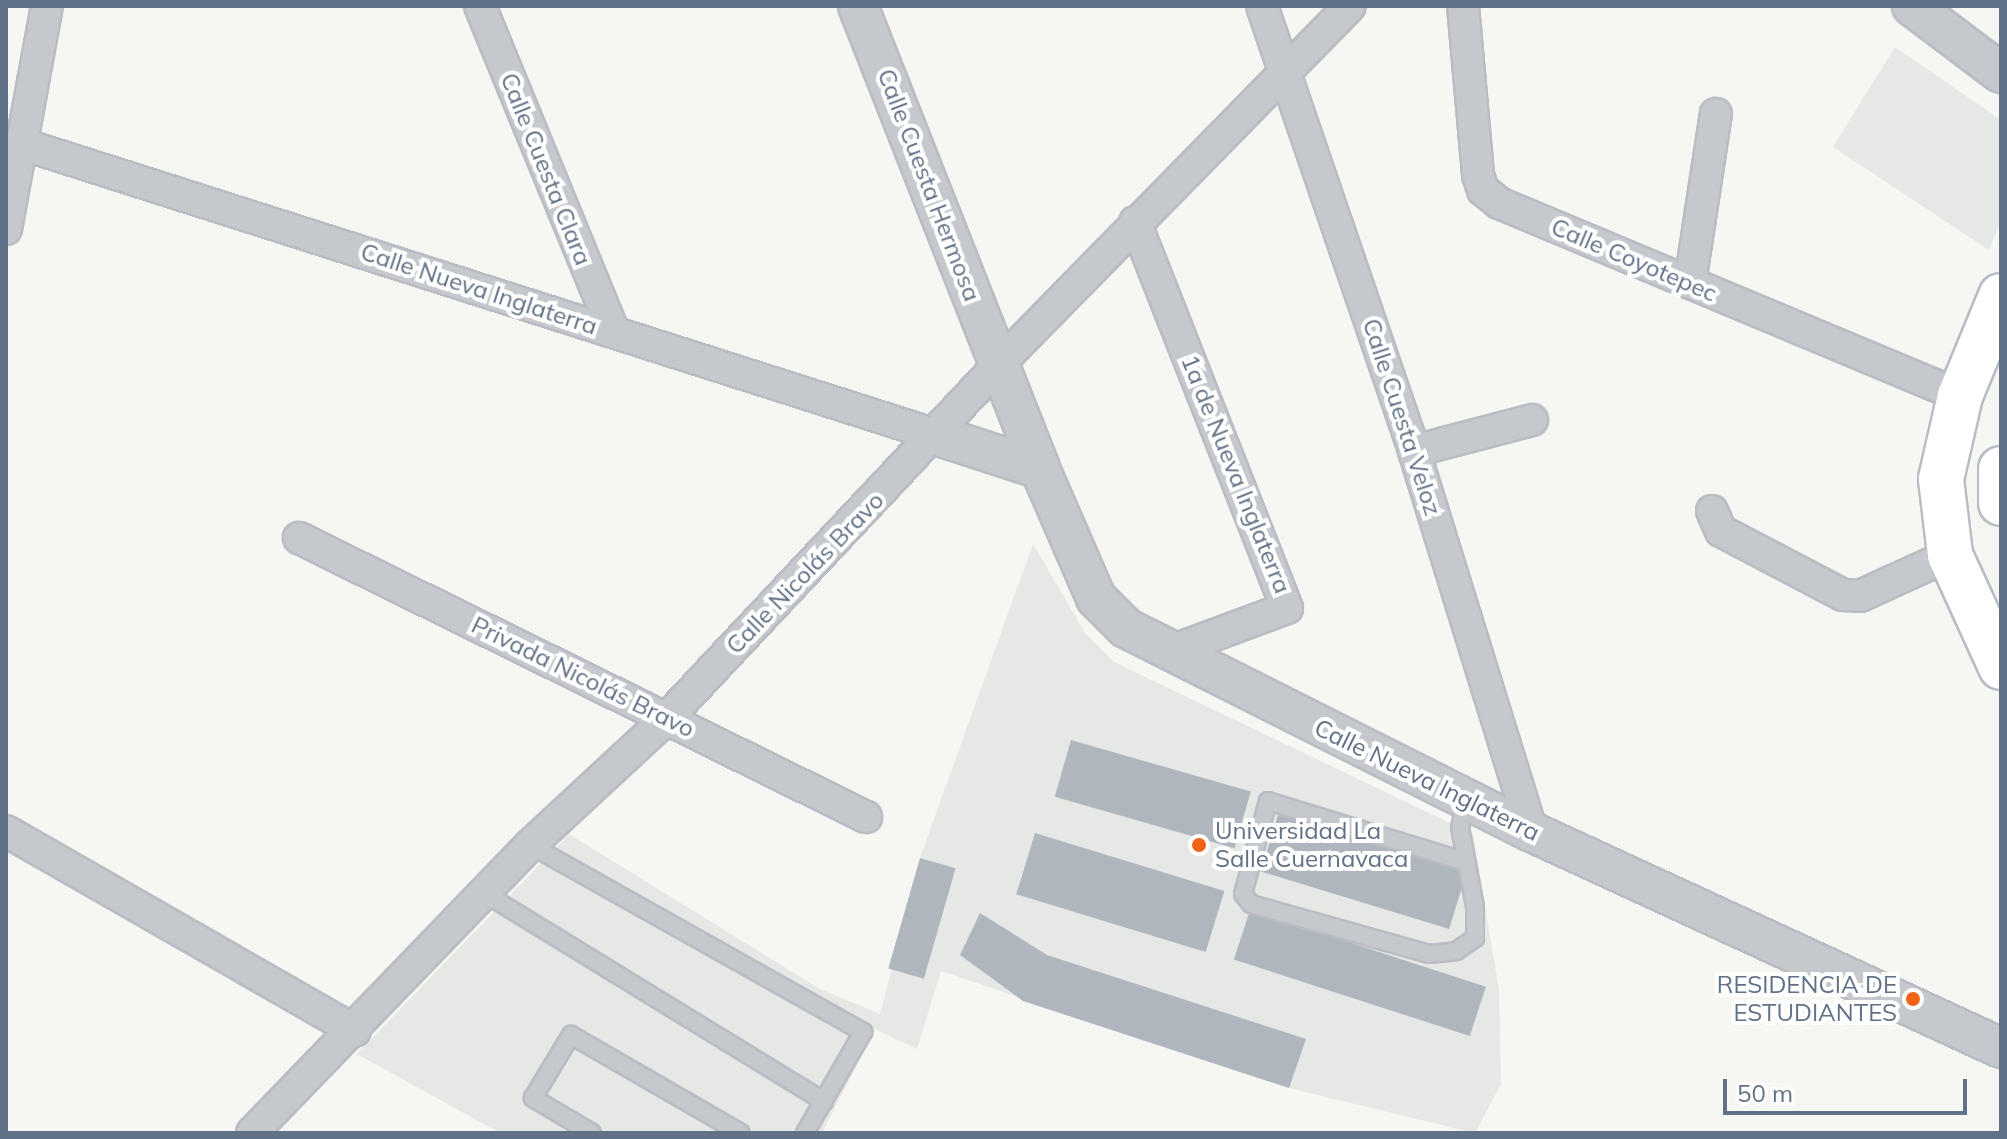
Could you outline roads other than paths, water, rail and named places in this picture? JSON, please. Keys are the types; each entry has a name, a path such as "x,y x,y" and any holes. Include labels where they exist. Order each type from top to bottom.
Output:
{"main road":[{"path":"2001,296 1960,396 1941,479 1950,555 2001,667"},
{"path":"2001,469 2001,503"}],"street":[{"path":"6,229 47,6"},
{"name":"Calle Cuesta Clara","path":"480,6 613,331"},
{"name":"Calle Cuesta Hermosa","path":"858,6 999,364"},
{"name":"Calle Cuesta Veloz","path":"1262,6 1286,66 1414,451 1532,832"},
{"name":"Calle Nicolás Bravo","path":"252,1133 355,1031 530,845 667,718 1135,222 1286,66 1350,6"},
{"name":"Calle Coyotepec","path":"1463,6 1483,190 1499,203 1960,396"},
{"path":"1912,6 2001,73"},
{"path":"1690,283 1716,114"},
{"name":"Calle Nueva Inglaterra","path":"22,144 936,435"},
{"name":"1a de Nueva Inglaterra","path":"1135,222 1287,608 1169,652"},
{"name":"Calle Nueva Inglaterra","path":"999,364 1096,598 1126,628 1532,832 2001,1048"},
{"path":"1414,451 1532,420"},
{"path":"936,435 1040,469"},
{"path":"1712,511 1721,531 1843,595 1860,596 1950,555"},
{"name":"Privada Nicolás Bravo","path":"299,538 866,817"},
{"path":"6,831 355,1031"}],"lane":[{"path":"1466,862 1268,801 1243,894 1251,904 1429,954 1456,951 1475,938 1466,862 1460,827 1467,800"},
{"path":"530,845 863,1032 805,1133"},
{"path":"484,893 824,1101"},
{"path":"592,1133 533,1098 571,1035 741,1133"}],"place":[{"name":"Universidad La Salle Cuernavaca","path":"1199,845"},
{"name":"RESIDENCIA DE ESTUDIANTES","path":"1913,999"}]}
